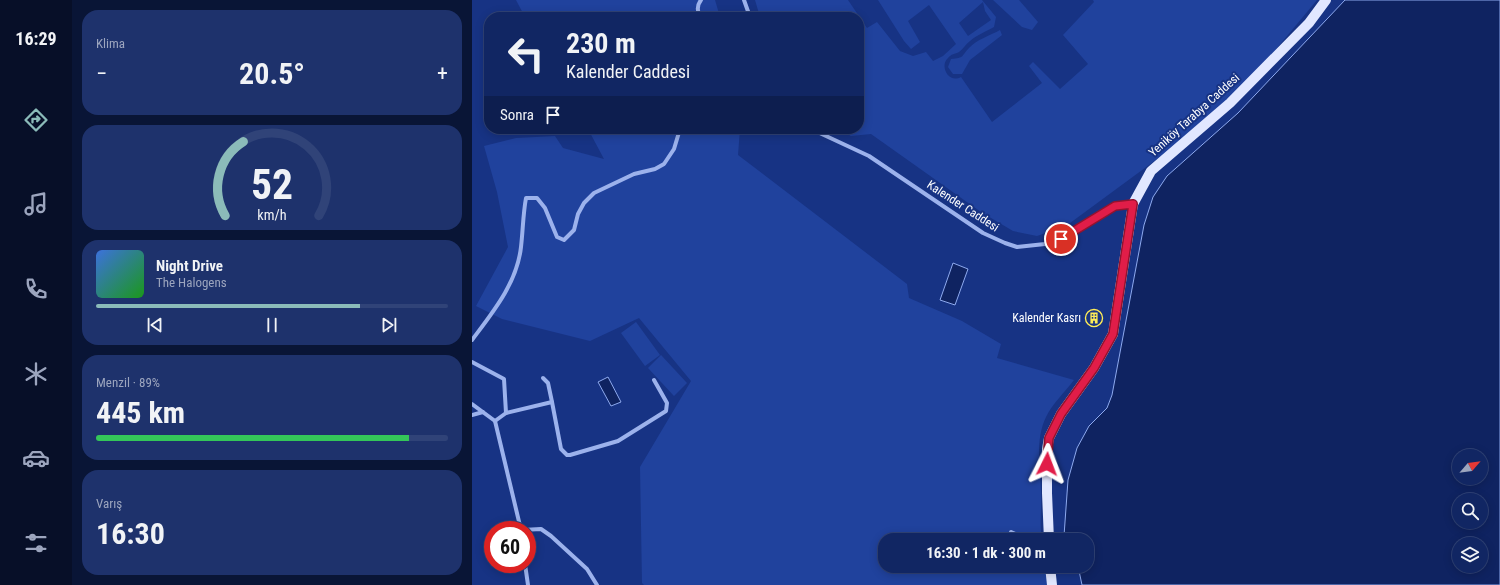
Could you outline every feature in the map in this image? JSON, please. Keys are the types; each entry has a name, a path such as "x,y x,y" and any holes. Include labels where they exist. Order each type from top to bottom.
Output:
{"main road":[{"name":"Yeniköy Tarabya Caddesi","path":"1048,533 1047,449 1049,438 1061,414 1094,368 1113,334 1133,204 1151,171 1230,103 1309,23 1326,0"},
{"path":"1048,573 1052,585"}],"street":[{"path":"698,12 698,4 702,0"},
{"path":"744,0 748,12"},
{"path":"472,340 510,286 521,248 526,198 537,198 546,208 557,237 564,240 574,230 578,214 584,203 594,193 634,174 655,169 664,164 674,149 678,134"},
{"name":"Kalender Caddesi","path":"822,134 870,156 983,233 1017,247 1045,244 1061,239 1115,206 1133,204"},
{"path":"472,362 504,379 506,413"},
{"path":"543,378 548,383 562,449 567,455 618,441 666,411 667,403 654,380"},
{"path":"495,422 506,413 552,402"},
{"path":"472,404 495,422 519,521"},
{"path":"472,415 483,412"},
{"path":"536,529 541,529 551,536 587,569 596,585"},
{"path":"526,573 528,585"}],"shaded area":[{"path":"516,0 715,0 719,12 522,12"},
{"path":"755,0 848,0 856,12 759,12"},
{"path":"878,0 982,0 996,17 994,27 969,42 959,52 950,56 945,61 945,69 949,76 953,78 957,79 961,77 992,122 1042,83 1029,66 1033,62 1060,89 1088,64 1063,35 1094,2 1093,0 1317,0 1258,71 1187,137 1066,226 1037,236 1013,231 981,212 871,134 851,136 847,134 864,134 864,24 867,28 877,22 900,51 913,56 926,52 933,61 943,56 956,44 929,5 908,21 920,42 911,49 904,41","holes":["983,2 985,11 991,20 968,36 959,23"]},
{"path":"993,0 1019,0 1038,22 1032,30 1022,27"},
{"path":"1345,0 1500,0 1500,585 1082,585 1079,573 1094,573 1094,533 1064,533 1068,480 1077,448 1089,426 1107,408 1112,395 1144,225 1153,197 1167,176 1238,113"},
{"path":"1000,30 1002,35 970,60 962,74 953,74 948,67 951,59 961,57 976,43"},
{"path":"591,134 740,134 738,155 907,284 909,298 962,321 1001,344 997,358 1074,380 1049,412 1040,435 1039,453 1041,533 878,533 878,573 1046,573 1047,585 644,585 642,583 640,467 691,381 639,318 590,341 502,319 476,306 508,247 497,192 484,146 516,138 555,136 563,148 604,159"},
{"path":"953,263 968,269 955,305 940,300"},
{"path":"636,322 660,355 645,366 621,333"},
{"path":"661,355 687,383 674,396 648,368"},
{"path":"608,377 621,402 611,406 598,382"}],"place":[{"name":"Kalender Kasrı","path":"1094,318"}],"route":[{"path":"1047,464 1049,438 1061,414 1094,368 1113,334 1133,204 1115,206 1061,239"}]}
